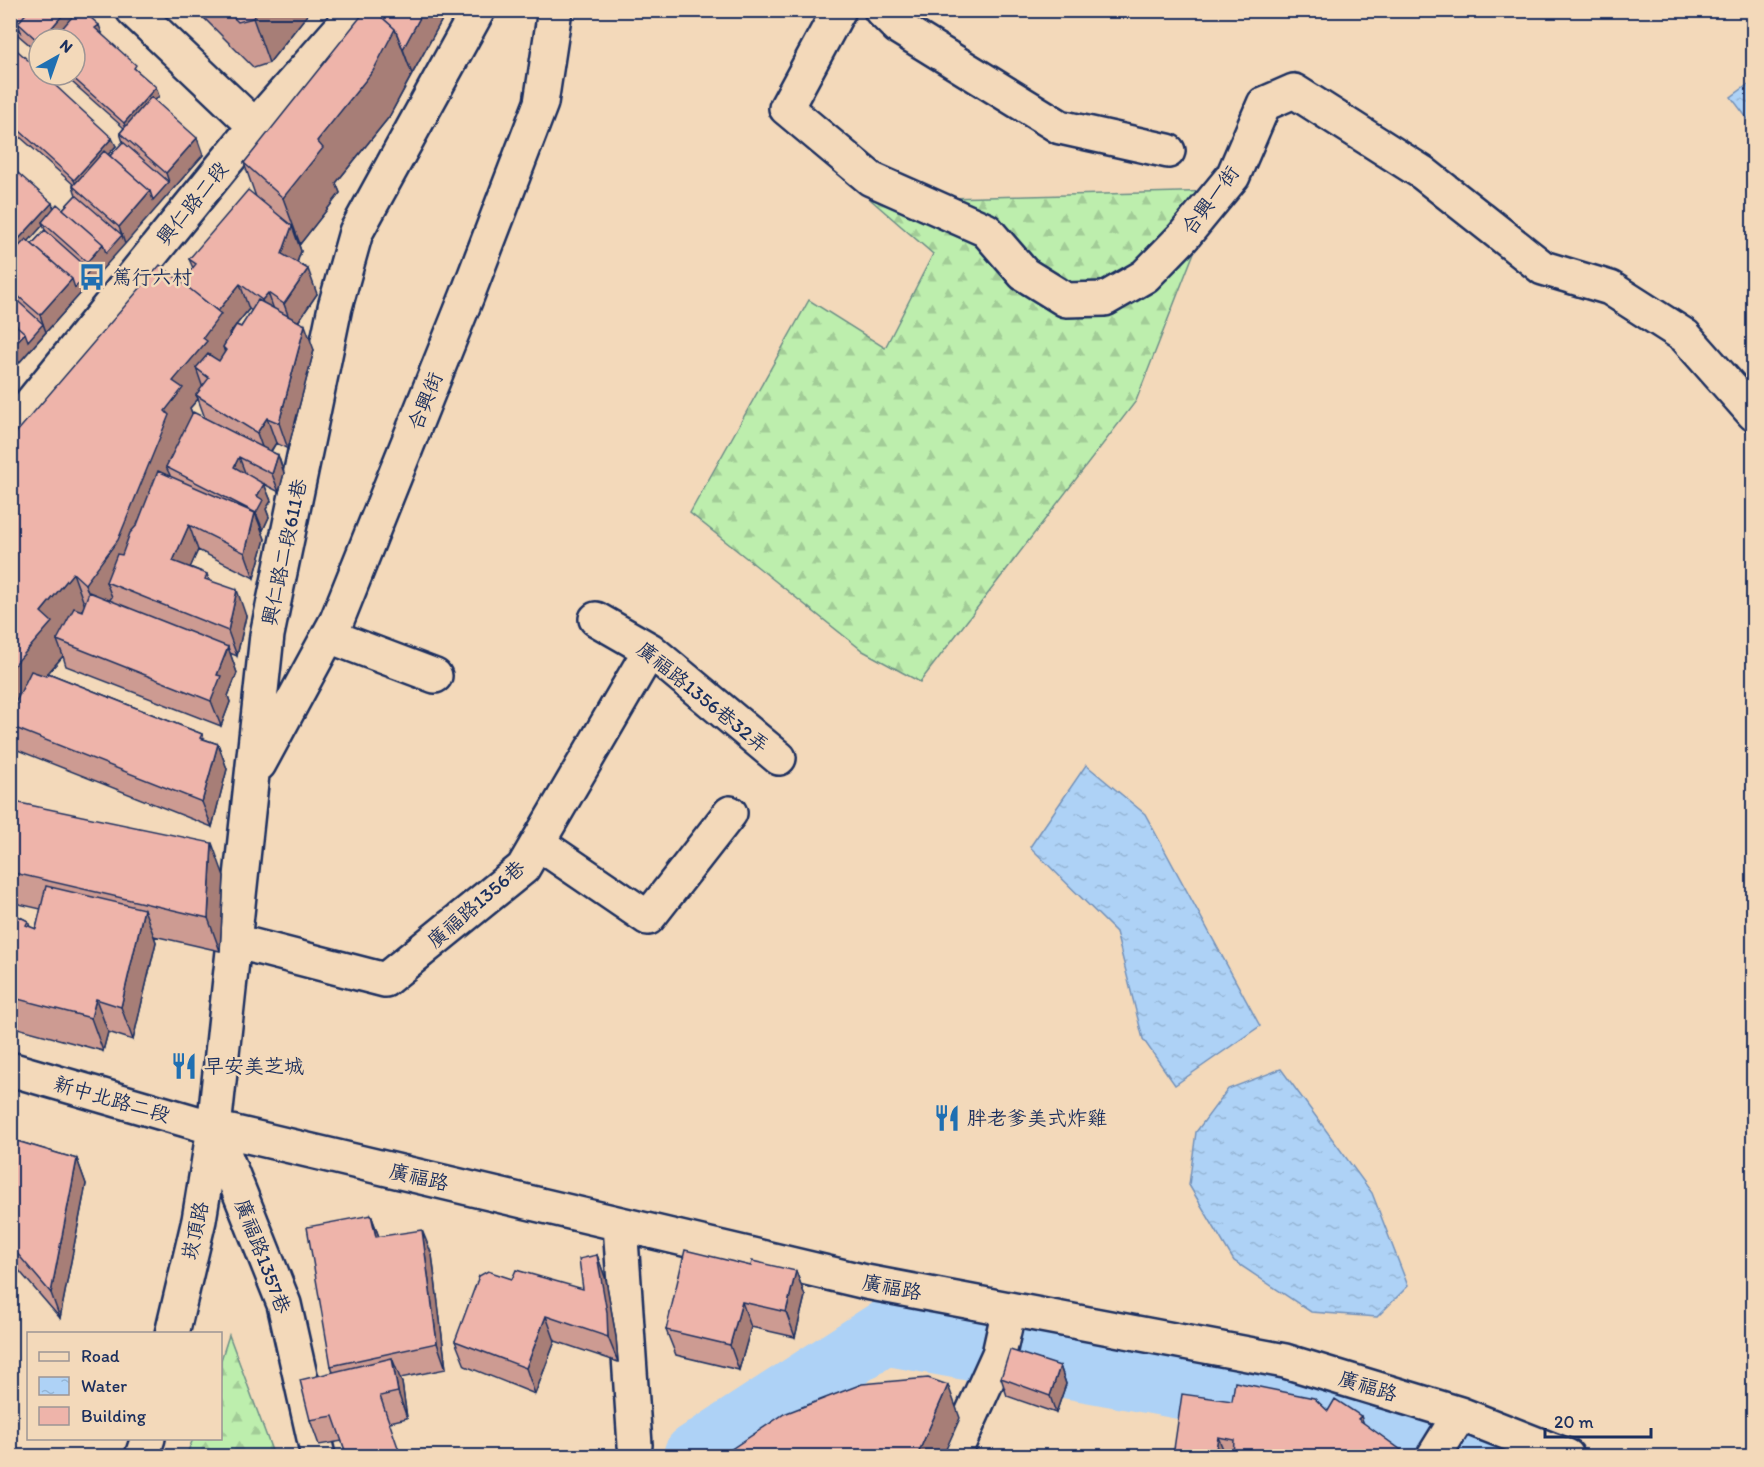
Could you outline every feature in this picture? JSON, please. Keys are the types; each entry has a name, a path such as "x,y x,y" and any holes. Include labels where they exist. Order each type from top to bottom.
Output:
{"street":[{"path":"133,10 255,126"},
{"name":"興仁路二段","path":"10,429 255,126 357,10"},
{"name":"興仁路二段611巷","path":"214,1128 267,635 335,307 356,232 478,10"},
{"name":"合興街","path":"253,776 338,620 458,318 541,103 555,10"},
{"name":"合興一街","path":"839,10 786,108 871,178 986,230 1024,274 1066,300 1105,299 1145,276 1183,237 1233,176 1264,104 1294,91 1423,173 1543,268 1610,288 1685,336 1754,414"},
{"path":"881,10 898,27 1060,127 1168,151"},
{"path":"10,146 67,197"},
{"name":"廣福路1356巷32弄","path":"596,619 650,650 779,758"},
{"path":"328,636 435,676"},
{"name":"廣福路1356巷","path":"234,941 385,980 523,868 650,650"},
{"path":"538,843 648,918 730,813"},
{"name":"新中北路二段","path":"10,1069 214,1128"},
{"name":"廣福路","path":"214,1128 866,1282 1285,1361 1458,1417 1567,1456"},
{"name":"崁頂路","path":"172,1332 199,1220 214,1128"},
{"name":"廣福路1357巷","path":"214,1128 284,1304 318,1456"},
{"path":"620,1224 635,1445"},
{"path":"953,1456 999,1354 1009,1309"},
{"path":"1434,1456 1458,1417"},
{"path":"142,1456 147,1440"}],"green space":[{"path":"1218,191 1136,401 920,682 863,651 690,513 809,300 885,348 933,254 871,200"},
{"path":"229,1335 274,1456 186,1456 193,1440 222,1440 222,1357"}],"water":[{"path":"1753,81 1753,126 1731,97"},
{"path":"1086,765 1145,814 1260,1026 1175,1085 1143,1039 1116,932 1030,847"},
{"path":"1281,1069 1372,1193 1408,1286 1377,1317 1311,1312 1234,1261 1189,1185 1196,1132 1228,1089"}],"building":[{"path":"10,10 29,10 18,23 21,32 10,22"},
{"path":"29,10 67,10 52,27 27,27 27,31 18,23"},
{"path":"78,10 82,10 99,25 95,28 136,65 134,68 156,87 124,123 84,87 87,87 87,27 63,27"},
{"path":"226,10 259,10 253,18 238,22"},
{"path":"366,10 374,10 395,29 373,71 317,141 323,148 283,198 244,163"},
{"path":"381,10 424,10 403,49 395,29 378,14"},
{"path":"10,44 27,59 27,87 57,87 112,138 74,180 10,122"},
{"path":"151,97 197,138 166,173 120,133"},
{"path":"123,142 169,182 153,200 150,191 110,156"},
{"path":"104,151 150,191 119,227 73,186"},
{"path":"10,166 52,203 16,242 10,237"},
{"path":"248,190 292,226 282,254 308,269 284,304 268,293 262,300 240,284 218,311 181,282 196,264 189,259"},
{"path":"76,195 122,235 106,253 103,244 63,209"},
{"path":"57,204 103,244 87,262 42,222"},
{"path":"45,230 90,270 75,288 72,279 32,244"},
{"path":"26,239 72,279 40,315 10,289 10,256"},
{"path":"160,265 221,314 203,338 207,341 173,381 183,388 165,411 169,415 118,540 85,584 73,573 41,612 52,622 10,670 10,440"},
{"path":"10,294 43,324 28,341 25,333 10,320"},
{"path":"258,300 305,325 279,423 267,418 257,433 196,395 209,378 196,368 208,354 219,361 226,350 223,347 236,325 241,327"},
{"path":"10,320 25,333 10,349"},
{"path":"193,412 278,455 272,474 239,457 234,467 264,484 257,496 263,500 256,513 166,467"},
{"path":"158,471 255,513 245,553 189,525 173,561 207,574 205,579 237,590 228,631 106,582 117,554 122,555 130,533 137,525"},
{"path":"89,592 228,647 217,675 221,676 211,701 57,640 74,608 82,611"},
{"path":"31,671 46,676 48,673 202,734 200,738 218,744 202,802 10,726 10,714"},
{"path":"10,801 212,843 208,918 10,872"},
{"path":"46,886 144,909 121,1007 96,999 91,1018 10,997 10,912 28,921 26,925 36,929"},
{"path":"10,1139 77,1159 51,1293 10,1245"},
{"path":"371,1215 376,1237 422,1230 437,1343 331,1366 307,1227"},
{"path":"685,1250 751,1266 752,1261 796,1271 786,1312 742,1302 730,1345 666,1330"},
{"path":"597,1255 607,1312 608,1337 546,1316 526,1368 455,1341 479,1276 488,1271 512,1279 516,1270 583,1289 579,1259"},
{"path":"1010,1350 1060,1366 1050,1396 1001,1378"},
{"path":"392,1358 398,1392 380,1396 401,1456 347,1456 333,1416 310,1420 300,1380"},
{"path":"928,1378 948,1385 917,1456 721,1456 784,1414 862,1384"},
{"path":"1235,1382 1314,1398 1328,1411 1335,1399 1361,1416 1358,1419 1401,1450 1396,1456 1233,1456 1234,1440 1218,1437 1215,1456 1173,1456 1182,1394 1232,1401"}],"waterway":[{"path":"695,1456 884,1333 1422,1431 1486,1456"}],"place":[{"name":"篤行六村","path":"92,277"},
{"name":"早安美芝城","path":"184,1066"},
{"name":"胖老爹美式炸雞","path":"947,1118"}]}
